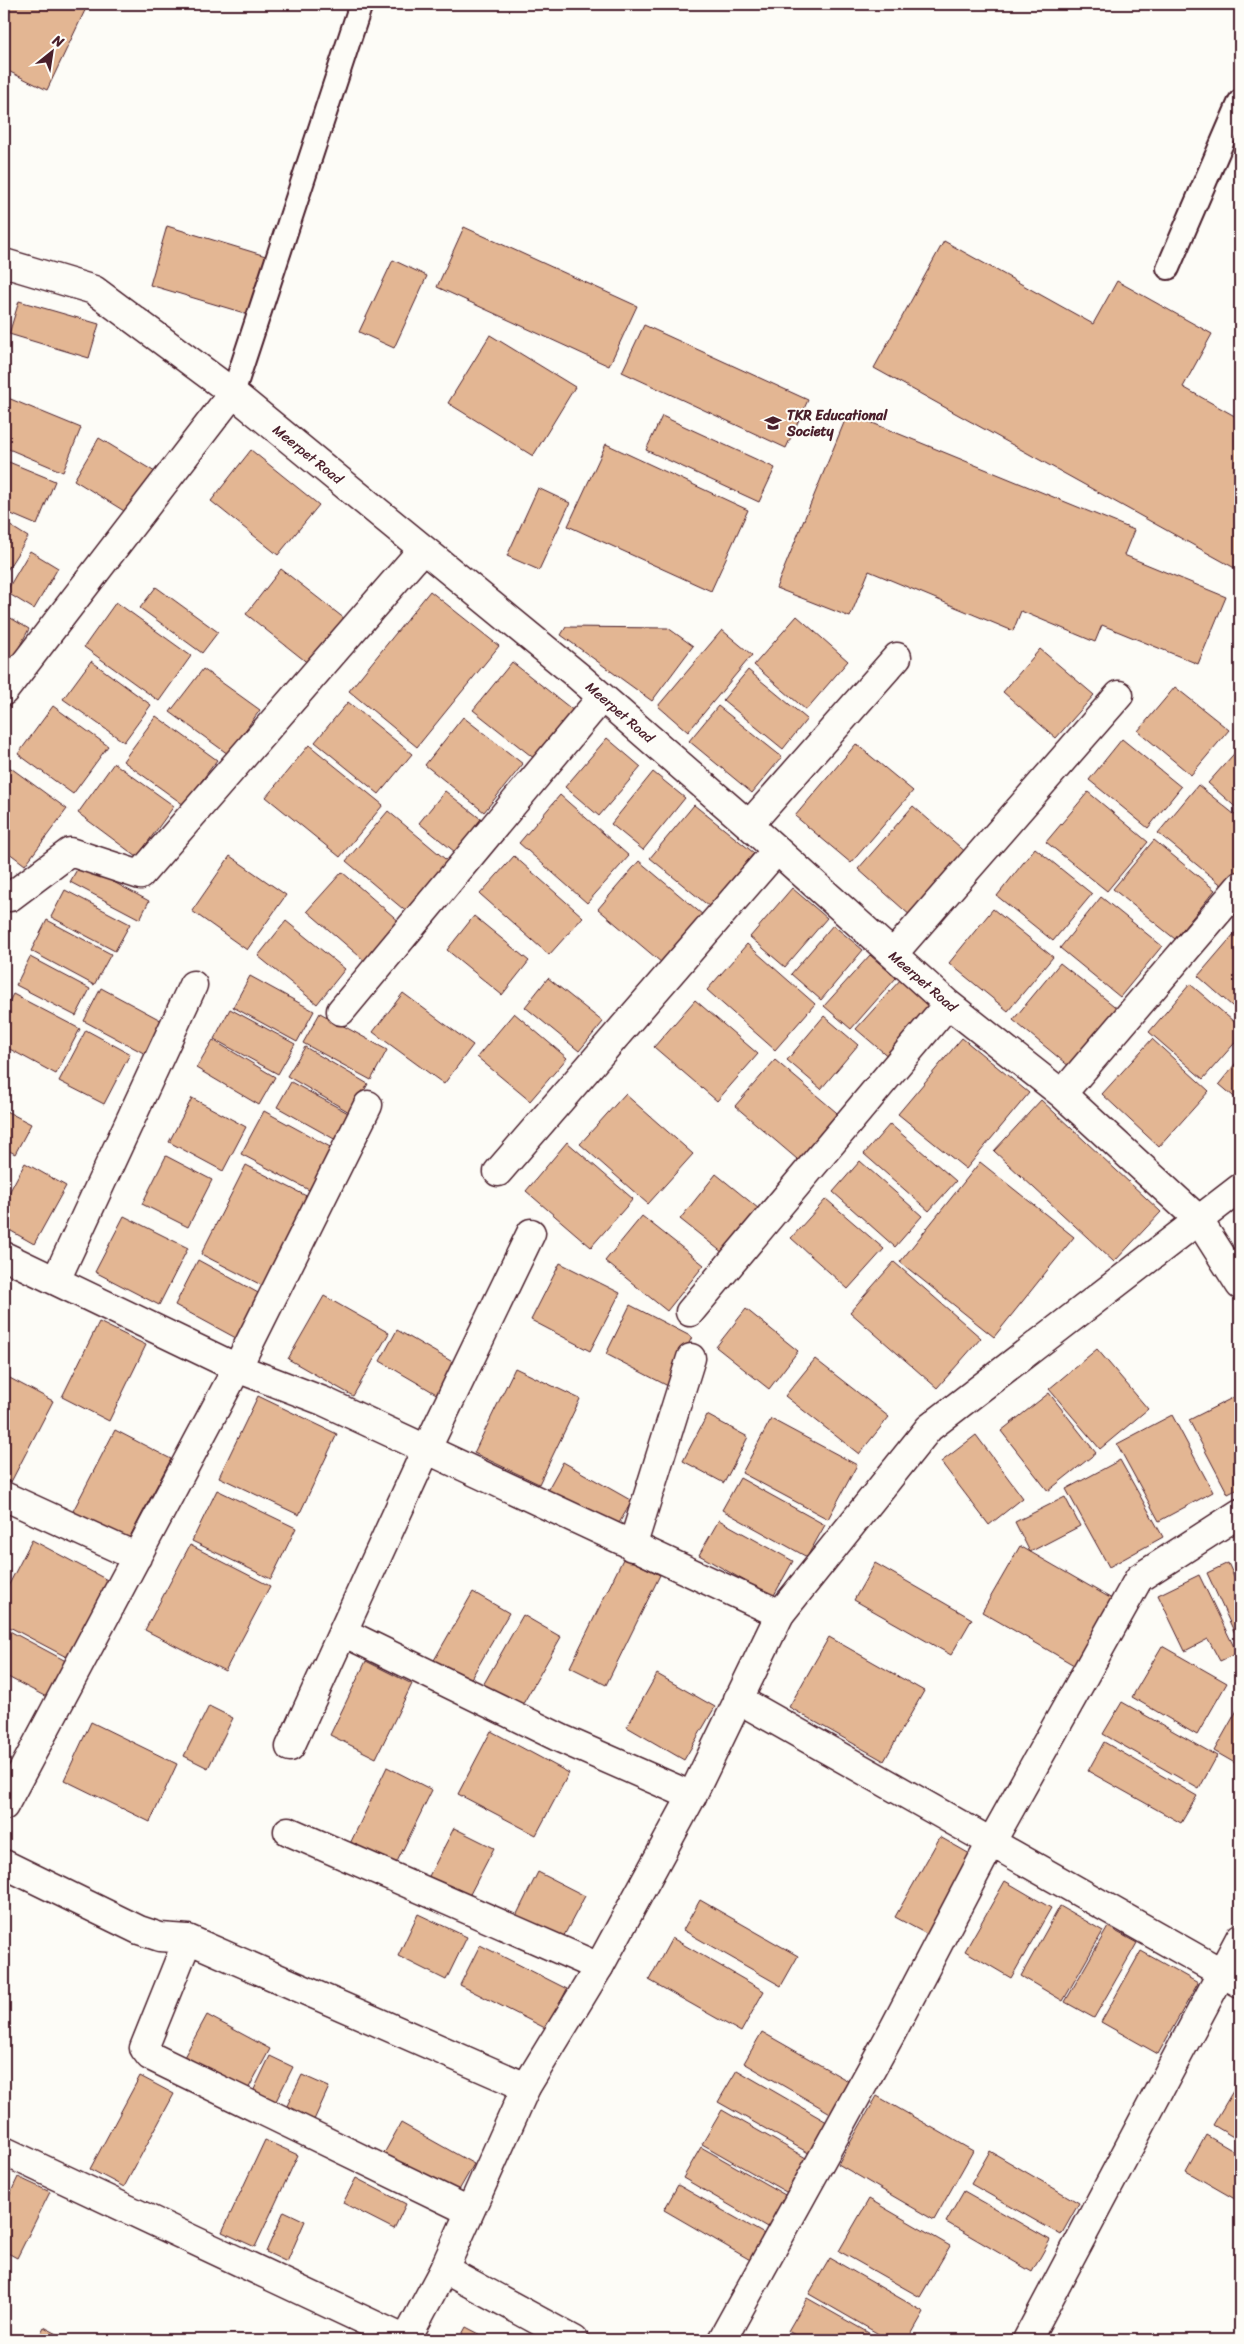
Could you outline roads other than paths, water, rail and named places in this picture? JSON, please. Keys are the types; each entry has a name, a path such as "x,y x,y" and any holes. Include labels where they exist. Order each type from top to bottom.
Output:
{"street":[{"name":"Meerpet Road","path":"4,263 94,290 233,393 602,697 749,825 948,1004 1062,1094 1198,1219 1240,1285"},
{"path":"4,691 233,393"},
{"path":"6,901 70,852 140,875 423,549"},
{"path":"749,825 897,657"},
{"path":"893,954 1118,695"},
{"path":"341,1011 602,697"},
{"path":"498,1172 776,851"},
{"path":"1062,1094 1240,886"},
{"path":"56,1280 193,985"},
{"path":"690,1312 948,1004"},
{"path":"4,1806 237,1368 368,1105"},
{"path":"4,2151 406,2340 444,2269 526,2088 599,1967 692,1796 780,1614 929,1428 1240,1188"},
{"path":"290,1747 426,1450 532,1233"},
{"path":"4,1256 237,1368 323,1401 632,1547 780,1614"},
{"path":"632,1547 691,1358"},
{"path":"4,1496 137,1557"},
{"path":"722,2340 892,2032 992,1841 1140,1578 1240,1513"},
{"path":"343,1632 562,1739 692,1796"},
{"path":"738,1700 992,1841 1231,1978"},
{"path":"288,1832 599,1967"},
{"path":"4,1864 139,1930 160,1937 188,1939 526,2088"},
{"path":"1027,2340 1231,1978 1240,1938"},
{"path":"188,1939 144,2048 150,2056 469,2211"},
{"path":"444,2269 574,2340"}],"lane":[{"path":"233,393 360,4"},
{"path":"1168,268 1240,100"}],"place":[{"name":"TKR Educational Society","path":"773,423"}]}
